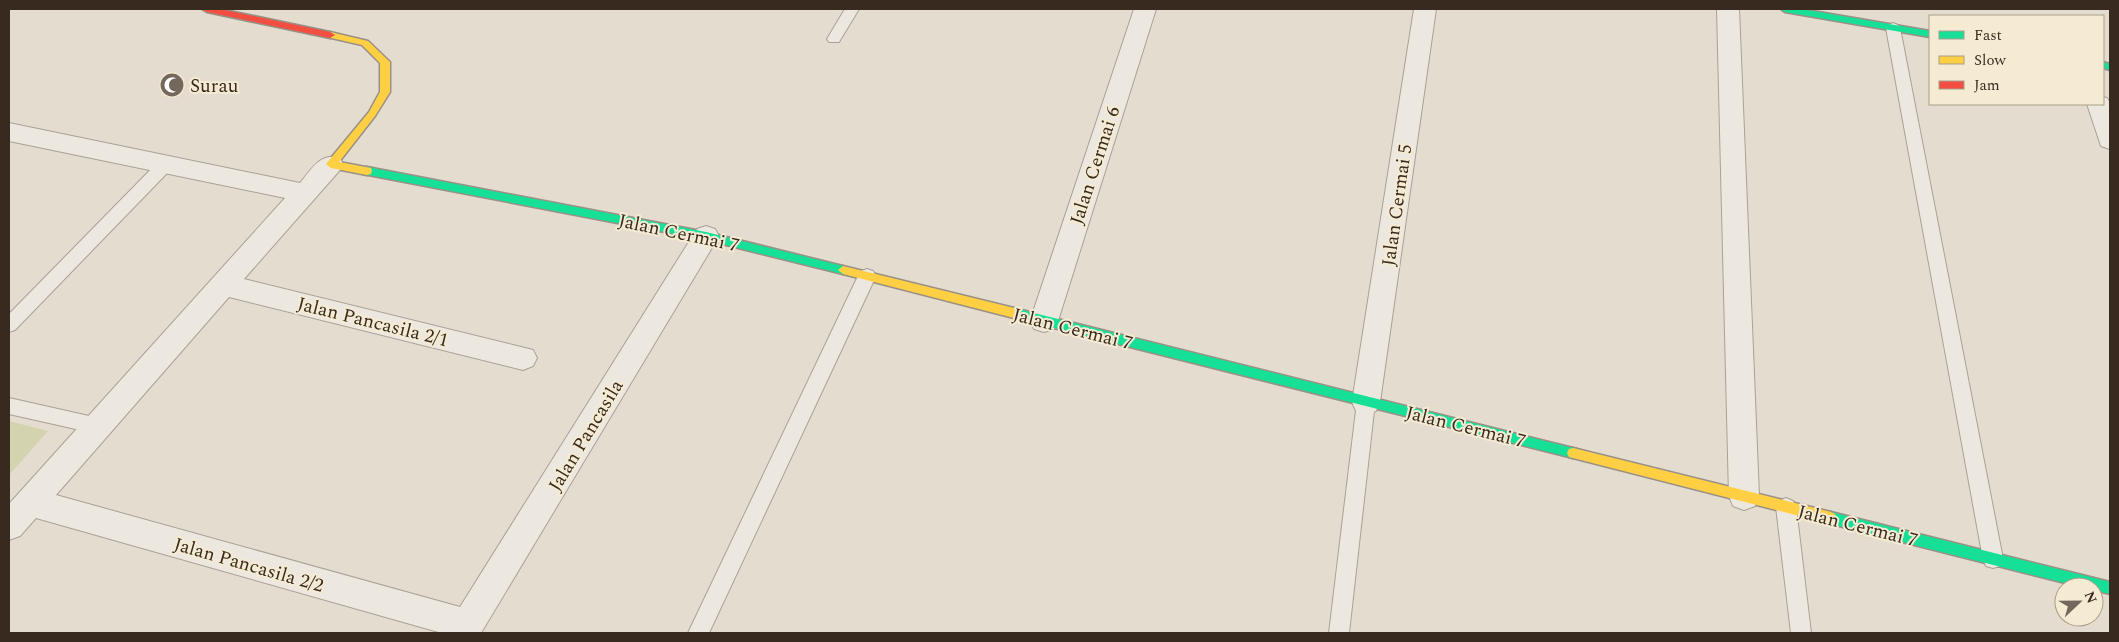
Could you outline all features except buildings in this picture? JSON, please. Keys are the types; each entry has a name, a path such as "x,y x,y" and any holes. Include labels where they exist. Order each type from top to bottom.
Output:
{"street":[{"path":"9,526 331,164 372,114 385,92 385,62 365,43 206,9"},
{"name":"Jalan Cermai 6","path":"1044,321 1145,9"},
{"name":"Jalan Cermai 5","path":"1366,402 1425,9"},
{"path":"1728,9 1744,496"},
{"path":"1785,9 1929,34"},
{"path":"2099,105 2110,140"},
{"path":"9,132 305,193"},
{"name":"Jalan Cermai 7","path":"331,164 706,236 2110,588"},
{"name":"Jalan Pancasila","path":"466,629 706,236"},
{"name":"Jalan Pancasila 2/1","path":"224,285 523,358"},
{"name":"Jalan Pancasila 2/2","path":"30,502 466,629"}],"lane":[{"path":"834,39 852,9"},
{"path":"1893,28 1993,558"},
{"path":"9,325 166,164"},
{"path":"698,633 867,276"},
{"path":"1339,633 1366,402"},
{"path":"9,406 98,426"},
{"path":"1786,507 1801,633"}],"green space":[{"path":"9,421 48,431 9,475"}],"traffic: fast":[{"path":"1785,9 1929,34"},
{"path":"2104,65 2110,67"},
{"path":"367,171 706,236 843,270"},
{"path":"1014,313 1573,453"},
{"path":"1831,518 2110,588"}],"traffic: slow":[{"path":"330,35 365,43 385,62 385,92 372,114 331,164 367,171"},
{"path":"843,270 1014,313"},
{"path":"1573,453 1831,518"}],"traffic: jam":[{"path":"207,9 330,35"}],"place":[{"name":"Surau","path":"172,85"}]}
